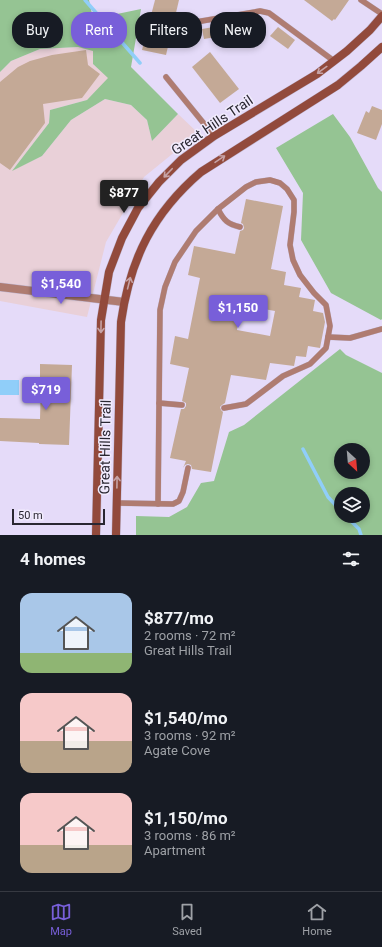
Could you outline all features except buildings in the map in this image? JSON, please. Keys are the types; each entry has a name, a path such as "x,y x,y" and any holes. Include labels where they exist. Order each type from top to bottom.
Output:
{"street":[{"name":"Great Hills Trail","path":"96,535 101,320 109,272 122,238 138,208 159,182 180,160 214,136 317,74 347,51 370,30 382,15"},
{"name":"Great Hills Trail","path":"116,535 121,322 131,274 141,249 165,208 184,187 201,172 338,85 382,47"},
{"path":"0,287 124,302"}],"lane":[{"path":"361,0 382,15"},
{"path":"202,21 260,11 269,13 334,61"},
{"path":"166,77 214,136"},
{"path":"158,504 160,310 165,287 175,262 196,232 218,209 246,187 256,182 270,180 280,183 287,189 294,200 290,245 293,260 300,274 314,293 326,305 330,326 326,348 310,364 283,376 246,404 224,408"},
{"path":"218,209 223,219 240,227"},
{"path":"328,337 350,338 382,329"},
{"path":"159,403 182,404"},
{"path":"116,503 173,504 179,501 183,492 188,468"}],"shaded area":[{"path":"83,48 93,50 93,64 109,78 87,100 50,110 49,123 13,170 42,156 71,120 105,99 131,105 147,120 152,141 178,114 198,133 144,177 106,242 87,317 0,301 0,72 11,61 40,49"}],"green space":[{"path":"0,0 89,0 92,12 71,12 71,47 63,48 63,12 12,12 12,48 59,48 40,49 11,61 0,72"},
{"path":"141,9 140,12 135,12 135,44 131,67 178,114 152,141 147,120 131,105 105,99 71,120 42,156 12,171 49,123 50,110 87,100 108,78 93,64 93,51 82,48 127,48 127,12"},
{"path":"333,114 350,137 378,188 382,192 381,320 331,293 301,240 303,193 276,148"},
{"path":"340,349 346,355 382,373 382,535 136,535 136,516 169,517 187,507 201,483 214,481 229,432 244,425"}],"water":[{"path":"0,380 19,380 19,395 0,395"}],"waterway":[{"path":"85,0 140,63"},
{"path":"303,449 328,497 334,503"},
{"path":"353,523 359,529 361,535"}]}
